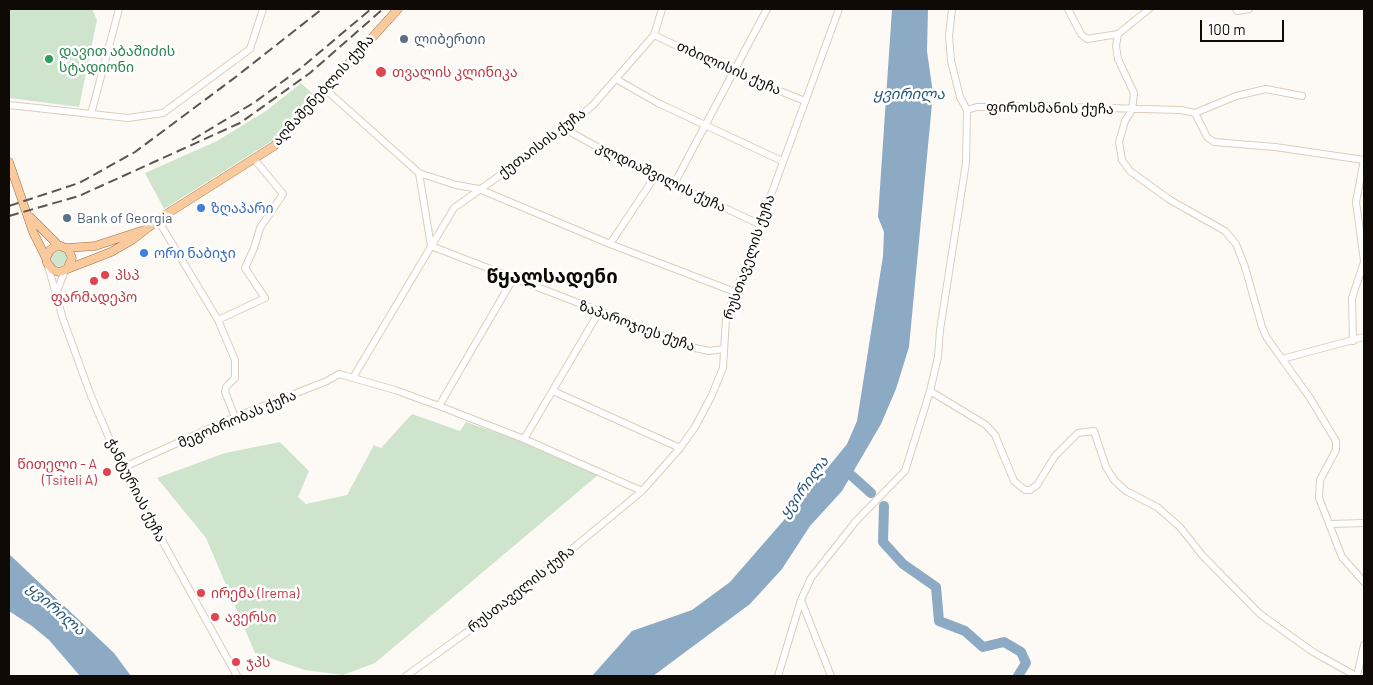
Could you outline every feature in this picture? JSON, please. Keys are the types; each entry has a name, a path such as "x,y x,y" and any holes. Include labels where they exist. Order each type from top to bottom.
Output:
{"main road":[{"name":"აღმაშენებლის ქუჩა","path":"66,269 88,262 132,240 158,220 255,160 274,146 398,9"},
{"path":"9,162 28,216 38,243 47,262 56,271 66,269 72,258 66,248 58,245 28,216"},
{"name":"აღმაშენებლის ქუჩა","path":"66,248 88,247 143,231"},
{"path":"47,262 50,250 58,245"},
{"path":"88,247 84,256 88,262"}],"street":[{"path":"91,114 119,9"},
{"path":"9,105 143,118 154,116 172,108 250,49 263,9"},
{"name":"ქუთაისის ქუჩა","path":"354,376 454,208 565,129 593,105 654,35 662,9"},
{"path":"674,184 767,9"},
{"name":"რუსთაველის ქუჩა","path":"406,676 503,606 642,491 680,448 711,397 723,368 726,318 839,9"},
{"path":"778,676 802,600 811,578 856,521 905,471 930,391 938,357 940,330 966,163 967,110 960,98 951,61 949,36 952,9"},
{"path":"1068,9 1081,34 1086,39 1118,34 1149,9"},
{"path":"1236,9 1236,11 1249,9"},
{"name":"ფიროსმანის ქუჩა","path":"967,110 978,107 1032,106 1132,110 1134,93 1118,59 1116,46 1118,34"},
{"name":"თბილისის ქუჩა","path":"654,35 732,72 805,101"},
{"path":"616,80 704,125 782,161"},
{"path":"324,89 382,138 419,173 479,189 610,244 735,292"},
{"path":"1302,96 1266,89 1236,96 1195,113 1181,110 1143,108 1132,110 1125,121 1119,142 1122,160 1130,171 1170,200 1225,231 1236,244 1245,266 1262,327 1310,398 1336,441 1336,450 1320,480 1319,498 1342,557 1364,582"},
{"path":"1195,113 1207,137 1214,142 1275,147 1364,160 1356,202 1364,261 1352,298 1352,341"},
{"name":"კლდიაშვილის ქუჩა","path":"565,129 610,154 759,224"},
{"path":"218,320 265,298 245,268 260,228 283,194 255,160"},
{"path":"419,173 431,246"},
{"path":"610,244 656,175"},
{"path":"158,220 218,320 235,360 235,378 226,387 225,392 235,417"},
{"name":"ზაპაროჯიეს ქუჩა","path":"431,246 696,348 709,351 724,349"},
{"name":"ჭანტურიას ქუჩა","path":"47,262 56,295 90,396 122,468 237,676"},
{"path":"56,295 66,269"},
{"path":"439,406 513,279"},
{"path":"524,439 599,312"},
{"path":"1282,359 1364,337"},
{"name":"მეგობრობას ქუჩა","path":"122,468 235,417 327,382 339,374 354,376"},
{"path":"354,376 524,439 642,491"},
{"path":"553,391 680,448"},
{"path":"930,391 986,425 995,435 1014,481 1025,490 1030,490 1037,485 1055,456 1078,433 1094,432 1106,467 1114,480 1126,491 1157,507 1180,527 1202,555 1260,614 1313,652 1357,676 1364,645"},
{"path":"1330,524 1364,523"},
{"path":"802,600 831,676"}],"green space":[{"name":"დავით აბაშიძის სტადიონი","path":"9,9 92,9 97,20 79,107 9,98"},
{"path":"301,83 314,95 275,139 164,209 145,173 217,141 266,111"},
{"path":"59,250 65,252 67,258 65,264 59,266 53,264 51,258 53,252"},
{"path":"412,414 460,431 466,422 515,439 598,475 375,663 343,675 305,670 255,653 206,538 157,478 225,453 280,442 309,471 298,497 306,504 347,495 374,445 381,448"}],"water":[{"name":"ყვირილა","path":"892,9 928,9 927,51 933,93 909,347 896,389 881,424 842,491 810,526 782,569 750,604 653,676 592,676 632,631 692,610 730,582 847,444 857,421 883,256 884,232 878,217"},
{"name":"ყვირილა","path":"9,554 114,653 131,676 80,676 49,640 9,611"}],"waterway":[{"path":"842,467 871,493"},
{"path":"884,506 883,542 903,564 936,587 939,621 965,631 983,647 1004,642 1021,652 1026,663 1018,676"}],"railway":[{"path":"9,206 79,183 135,152 237,76 322,9"},
{"path":"192,140 255,102 301,68 371,9"},
{"path":"9,216 79,196 240,123 310,73 383,9"}],"place":[{"name":"ლიბერთი","path":"404,39"},
{"name":"დავით აბაშიძის სტადიონი","path":"49,59"},
{"name":"თვალის კლინიკა","path":"381,72"},
{"name":"ზღაპარი","path":"201,208"},
{"name":"Bank of Georgia","path":"67,218"},
{"name":"ორი ნაბიჯი","path":"144,253"},
{"name":"პსპ","path":"105,275"},
{"name":"ფარმადეპო","path":"94,281"},
{"name":"წითელი - A (Tsiteli A)","path":"107,472"},
{"name":"ირემა (Irema)","path":"201,593"},
{"name":"ავერსი","path":"215,617"},
{"name":"ჯპს","path":"236,662"}],"district":[{"name":"წყალსადენი","path":"552,277"}]}
